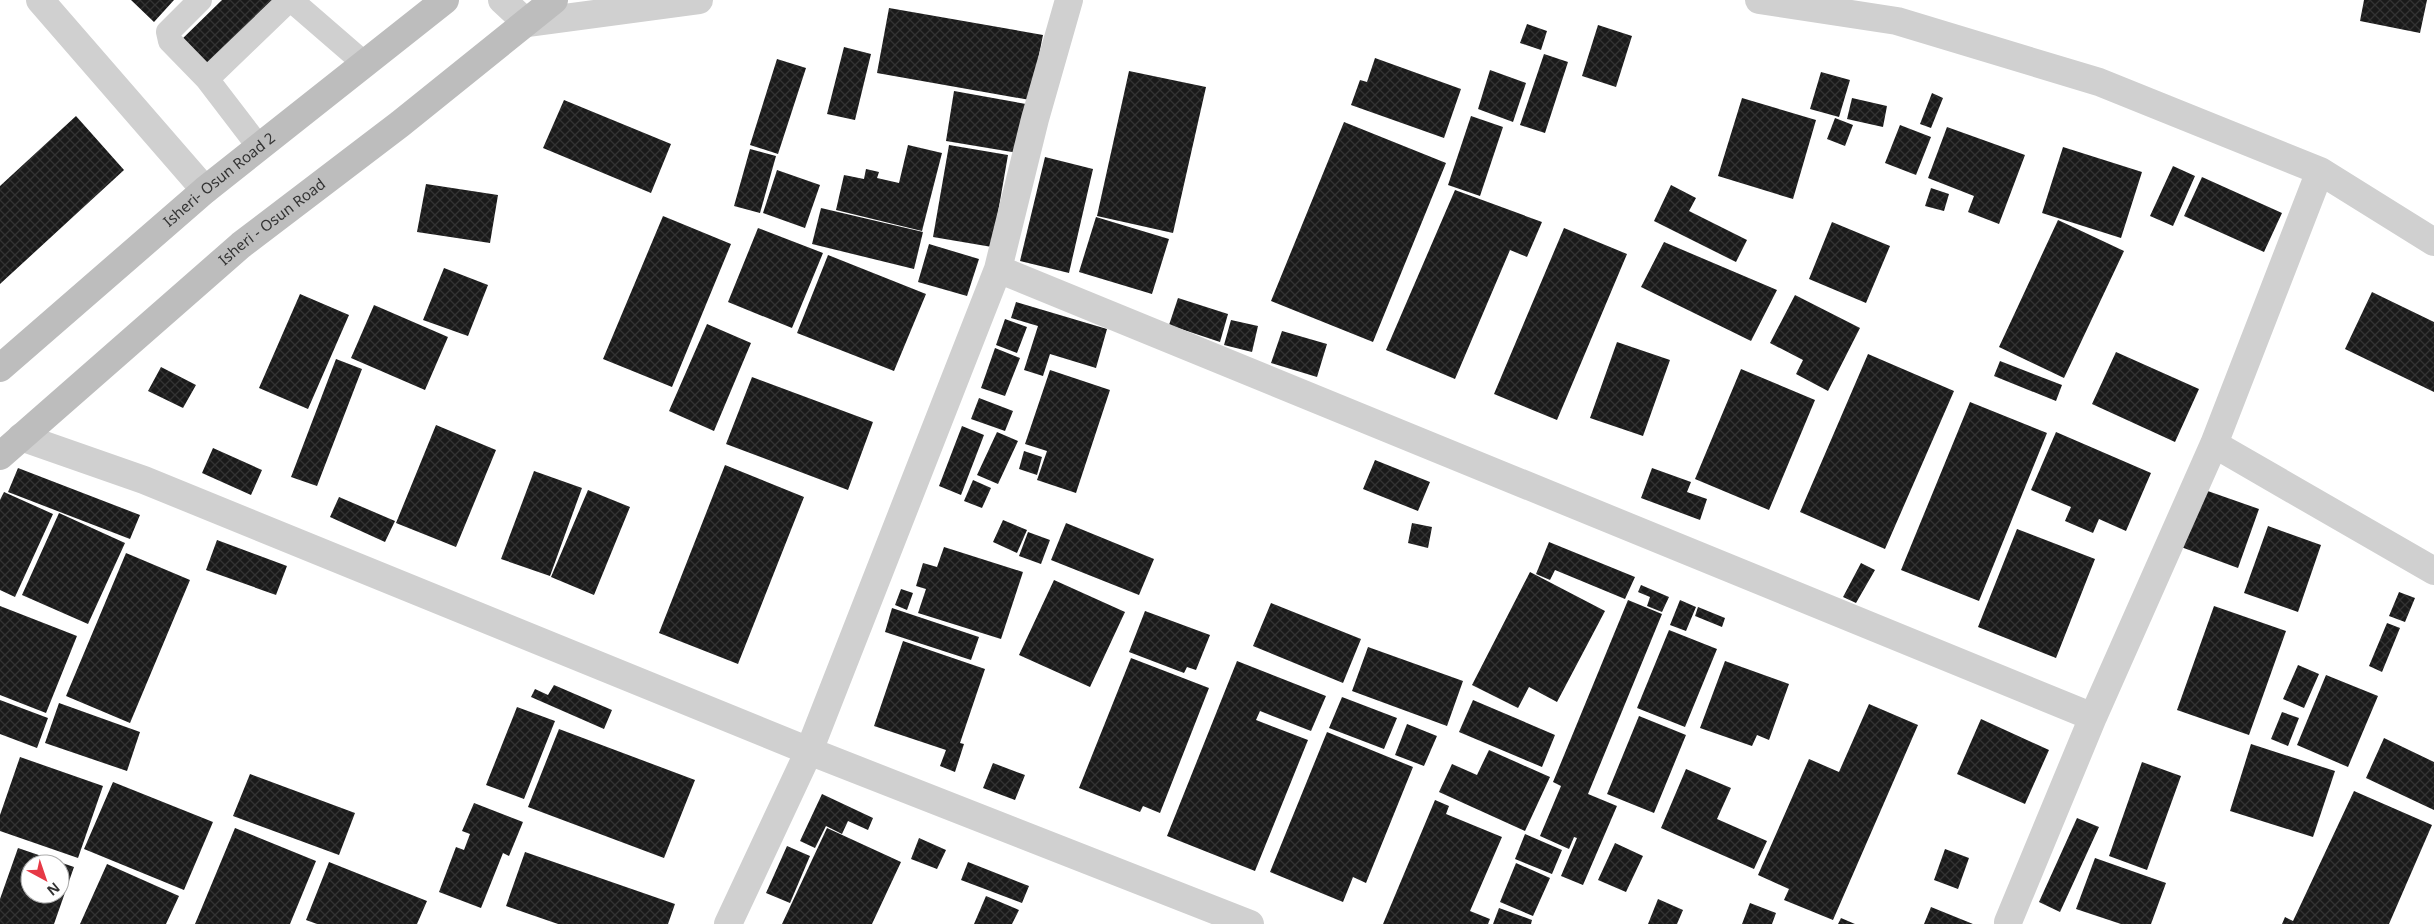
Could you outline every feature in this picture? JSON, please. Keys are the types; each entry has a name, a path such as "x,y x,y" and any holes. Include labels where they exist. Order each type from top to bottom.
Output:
{"main road":[{"name":"Isheri- Osun Road 2","path":"0,368 205,190 445,0"},
{"name":"Isheri - Osun Road","path":"0,456 241,245 554,0"}],"street":[{"path":"40,0 205,190"},
{"path":"502,0 527,23 699,0"},
{"path":"728,924 809,751 998,269 1035,119 1069,0"},
{"path":"1759,0 1899,11 2099,82 2320,171 2434,242"},
{"path":"2009,923 2093,717 2214,444 2320,171"},
{"path":"998,269 2093,717"},
{"path":"21,437 144,480 809,751 1250,924"},
{"path":"2214,444 2434,571"}],"lane":[{"path":"200,0 168,32 170,41 207,79 258,147"},
{"path":"207,79 290,0 364,64"}],"building":[{"path":"131,0 174,0 154,22"},
{"path":"222,0 276,0 204,70 178,43"},
{"path":"2364,0 2427,0 2420,33 2360,21"},
{"path":"889,8 1043,35 1030,100 877,73"},
{"path":"1527,24 1547,31 1541,50 1520,43"},
{"path":"1598,25 1632,36 1616,87 1582,76"},
{"path":"844,47 871,54 855,120 827,114"},
{"path":"1544,54 1568,62 1545,133 1520,125"},
{"path":"1375,58 1461,89 1444,138 1351,105 1360,80 1367,82"},
{"path":"777,59 806,68 778,154 750,145"},
{"path":"1490,70 1526,83 1513,122 1478,109"},
{"path":"1129,71 1206,87 1173,233 1097,216"},
{"path":"1821,72 1850,80 1839,117 1810,109"},
{"path":"954,91 1026,104 1018,153 946,141"},
{"path":"1932,93 1943,98 1931,128 1920,124"},
{"path":"1742,98 1816,120 1793,199 1718,176"},
{"path":"1852,98 1887,106 1883,127 1847,119"},
{"path":"564,100 671,144 651,193 543,148"},
{"path":"76,116 124,170 0,284 0,186"},
{"path":"1471,116 1503,127 1480,196 1448,185"},
{"path":"1835,118 1853,125 1845,146 1827,139"},
{"path":"1344,122 1446,163 1373,342 1271,301"},
{"path":"1900,125 1931,137 1916,175 1885,163"},
{"path":"1947,127 2025,155 1999,224 1968,212 1974,196 1928,178"},
{"path":"908,145 942,153 922,231 836,210 844,175 864,179 866,169 879,172 877,178 899,183"},
{"path":"949,145 1008,155 992,247 933,237"},
{"path":"2063,147 2142,172 2121,238 2042,213"},
{"path":"750,149 776,156 760,213 734,206"},
{"path":"1045,157 1093,169 1069,273 1020,261"},
{"path":"2173,166 2195,176 2173,226 2150,216"},
{"path":"777,170 820,185 805,228 763,213"},
{"path":"2202,177 2282,213 2264,252 2184,216"},
{"path":"426,184 498,195 490,243 417,232"},
{"path":"1671,185 1696,198 1689,211 1747,240 1736,262 1654,221"},
{"path":"1931,188 1949,194 1944,211 1925,206"},
{"path":"1455,190 1542,222 1527,257 1510,250 1455,379 1386,350"},
{"path":"821,208 923,232 914,269 812,244"},
{"path":"663,216 731,244 672,387 603,359"},
{"path":"1096,217 1169,239 1152,294 1079,272"},
{"path":"2058,220 2124,251 2064,378 1999,347"},
{"path":"1832,222 1890,246 1866,303 1809,279"},
{"path":"758,228 823,253 792,328 728,302"},
{"path":"1564,228 1627,254 1557,420 1494,394"},
{"path":"1664,242 1777,290 1751,341 1641,287"},
{"path":"929,244 979,259 967,296 918,282"},
{"path":"828,255 926,294 894,371 797,333"},
{"path":"444,268 488,285 468,336 423,320"},
{"path":"2372,292 2434,322 2434,392 2345,349"},
{"path":"300,294 349,315 308,409 259,388"},
{"path":"1795,295 1860,328 1828,391 1796,374 1803,360 1770,343"},
{"path":"1178,298 1228,314 1220,342 1169,325"},
{"path":"1016,302 1107,329 1096,368 1050,354 1043,376 1024,370 1038,326 1011,318"},
{"path":"374,305 448,337 425,390 351,358"},
{"path":"1005,319 1027,327 1017,353 996,345"},
{"path":"1231,320 1258,326 1252,352 1224,345"},
{"path":"707,324 751,343 714,431 669,411"},
{"path":"1282,331 1327,344 1317,377 1271,363"},
{"path":"1617,342 1670,360 1643,436 1590,418"},
{"path":"995,348 1020,358 1005,396 981,388"},
{"path":"2116,352 2199,389 2175,442 2092,404"},
{"path":"1868,354 1954,391 1885,549 1800,512"},
{"path":"336,359 362,369 317,486 291,477"},
{"path":"2000,361 2062,385 2056,401 1994,376"},
{"path":"161,367 196,385 183,408 148,391"},
{"path":"1741,369 1815,400 1769,510 1695,479"},
{"path":"1050,370 1110,390 1076,493 1037,480 1047,451 1025,444"},
{"path":"752,377 873,422 848,490 726,444"},
{"path":"979,398 1013,411 1005,431 971,419"},
{"path":"1970,402 2047,433 1979,601 1901,570"},
{"path":"436,425 496,450 456,547 396,523"},
{"path":"962,426 984,435 961,495 939,486"},
{"path":"997,432 1018,441 998,484 977,475"},
{"path":"2056,432 2151,473 2126,531 2099,519 2093,533 2065,521 2071,507 2031,490"},
{"path":"213,448 262,470 251,495 202,473"},
{"path":"1024,451 1042,457 1037,475 1019,469"},
{"path":"1375,460 1430,482 1418,511 1363,489"},
{"path":"725,465 804,497 738,664 659,633"},
{"path":"18,468 140,515 130,539 8,492"},
{"path":"1652,468 1691,482 1687,492 1707,499 1700,520 1641,498"},
{"path":"534,471 582,488 550,576 501,559"},
{"path":"973,480 991,488 982,508 964,501"},
{"path":"2202,489 2259,509 2238,568 2181,547"},
{"path":"588,490 630,507 594,595 551,577"},
{"path":"4,492 53,514 15,597 0,590 0,500"},
{"path":"339,497 395,521 385,542 330,517"},
{"path":"59,513 125,543 88,624 22,595"},
{"path":"1003,520 1027,530 1017,553 993,542"},
{"path":"1066,523 1154,559 1139,595 1051,560"},
{"path":"1412,523 1432,527 1428,548 1408,543"},
{"path":"2268,526 2321,545 2298,612 2244,593"},
{"path":"2017,529 2095,559 2056,658 1978,627"},
{"path":"1028,532 1050,540 1041,564 1019,556"},
{"path":"217,540 287,566 276,595 206,570"},
{"path":"1549,542 1635,577 1625,599 1555,570 1550,580 1536,574"},
{"path":"944,547 1023,572 1001,639 918,613 926,589 916,586 923,563 937,567"},
{"path":"126,553 190,580 130,723 66,696"},
{"path":"1861,563 1875,570 1856,603 1843,597"},
{"path":"1530,572 1605,611 1557,702 1529,687 1518,708 1472,685"},
{"path":"1054,580 1125,612 1090,687 1019,655"},
{"path":"1641,585 1669,597 1662,612 1647,606 1650,597 1638,592"},
{"path":"901,589 913,593 907,610 895,605"},
{"path":"2399,592 2415,598 2405,622 2389,616"},
{"path":"1628,600 1662,614 1588,794 1617,806 1583,885 1561,876 1577,838 1574,837 1569,849 1540,836 1561,786 1553,782"},
{"path":"1680,600 1696,607 1686,631 1670,625"},
{"path":"1271,603 1361,639 1343,683 1253,646"},
{"path":"0,606 77,636 46,713 0,695"},
{"path":"2214,606 2286,631 2249,735 2177,710"},
{"path":"1698,607 1725,618 1722,627 1695,616"},
{"path":"892,608 979,637 971,660 885,632"},
{"path":"1145,611 1210,635 1196,670 1187,667 1184,673 1129,652"},
{"path":"2387,623 2400,628 2382,672 2369,666"},
{"path":"1669,630 1717,649 1685,727 1637,708"},
{"path":"903,641 985,669 960,743 964,744 955,772 940,766 946,750 874,726"},
{"path":"1368,647 1463,681 1447,726 1352,691"},
{"path":"1131,658 1209,688 1160,813 1143,806 1140,812 1079,788"},
{"path":"1237,661 1326,696 1311,731 1260,711 1256,720 1308,740 1255,871 1167,836"},
{"path":"1725,661 1789,684 1769,740 1757,735 1752,746 1700,728"},
{"path":"2298,665 2319,674 2304,708 2283,699"},
{"path":"2326,675 2378,696 2348,767 2297,745"},
{"path":"554,685 612,710 604,729 531,697 535,689 548,695"},
{"path":"1342,697 1397,718 1384,749 1329,728"},
{"path":"0,700 48,718 37,748 0,734"},
{"path":"1473,700 1555,735 1542,767 1459,732"},
{"path":"59,703 140,732 127,771 45,743"},
{"path":"1869,704 1918,725 1833,920 1784,900 1789,889 1758,875 1809,759 1839,772"},
{"path":"517,707 555,721 524,799 486,785"},
{"path":"2282,712 2299,718 2288,746 2271,739"},
{"path":"1639,716 1686,735 1654,813 1607,794"},
{"path":"1981,719 2049,750 2025,804 1957,774"},
{"path":"1407,724 1437,736 1424,766 1395,755"},
{"path":"559,729 695,780 664,858 528,807"},
{"path":"1327,732 1413,767 1366,883 1353,877 1343,902 1270,872"},
{"path":"2384,738 2434,762 2434,810 2366,778"},
{"path":"2251,744 2335,771 2313,837 2230,811"},
{"path":"1489,750 1550,777 1525,831 1439,792 1452,764 1477,775"},
{"path":"20,757 103,786 78,858 0,831 0,815"},
{"path":"2142,762 2181,776 2147,870 2109,856"},
{"path":"993,763 1025,775 1015,800 983,788"},
{"path":"1686,769 1731,788 1717,819 1767,841 1754,869 1661,828"},
{"path":"250,774 355,813 339,855 233,816"},
{"path":"113,782 213,822 184,890 84,849"},
{"path":"2354,791 2432,825 2389,924 2282,924 2285,917 2293,921"},
{"path":"822,794 873,818 868,830 848,821 842,834 826,826 815,848 800,841"},
{"path":"1435,800 1449,806 1446,814 1502,837 1470,911 1490,919 1488,924 1383,924"},
{"path":"474,803 523,822 509,856 503,853 481,908 439,892 456,847 464,850 470,834 462,831"},
{"path":"2077,818 2099,827 2060,912 2039,902"},
{"path":"235,828 316,861 290,924 195,924"},
{"path":"827,828 901,862 872,924 782,924"},
{"path":"1525,834 1562,850 1552,874 1515,859"},
{"path":"919,838 946,850 937,869 911,859"},
{"path":"1615,843 1643,856 1626,892 1598,880"},
{"path":"787,846 810,856 790,903 766,893"},
{"path":"18,848 36,854 20,854 20,904 61,904 54,924 0,924 0,899"},
{"path":"1945,849 1969,858 1958,889 1934,880"},
{"path":"525,852 675,904 668,924 558,924 506,906"},
{"path":"2095,858 2166,883 2151,924 2121,924 2076,909"},
{"path":"329,862 427,901 417,924 317,924 306,920"},
{"path":"968,862 1029,886 1022,903 961,880"},
{"path":"1516,863 1550,878 1533,916 1500,902"},
{"path":"107,864 179,896 166,924 80,924"},
{"path":"70,866 74,867 70,878"},
{"path":"986,896 1019,910 1012,924 974,924"},
{"path":"1658,899 1683,910 1677,924 1648,924"},
{"path":"1750,903 1776,913 1772,924 1742,924"},
{"path":"1931,907 1973,924 1924,924"},
{"path":"1499,908 1532,920 1531,924 1493,924"},
{"path":"1841,918 1855,924 1838,924"}]}
